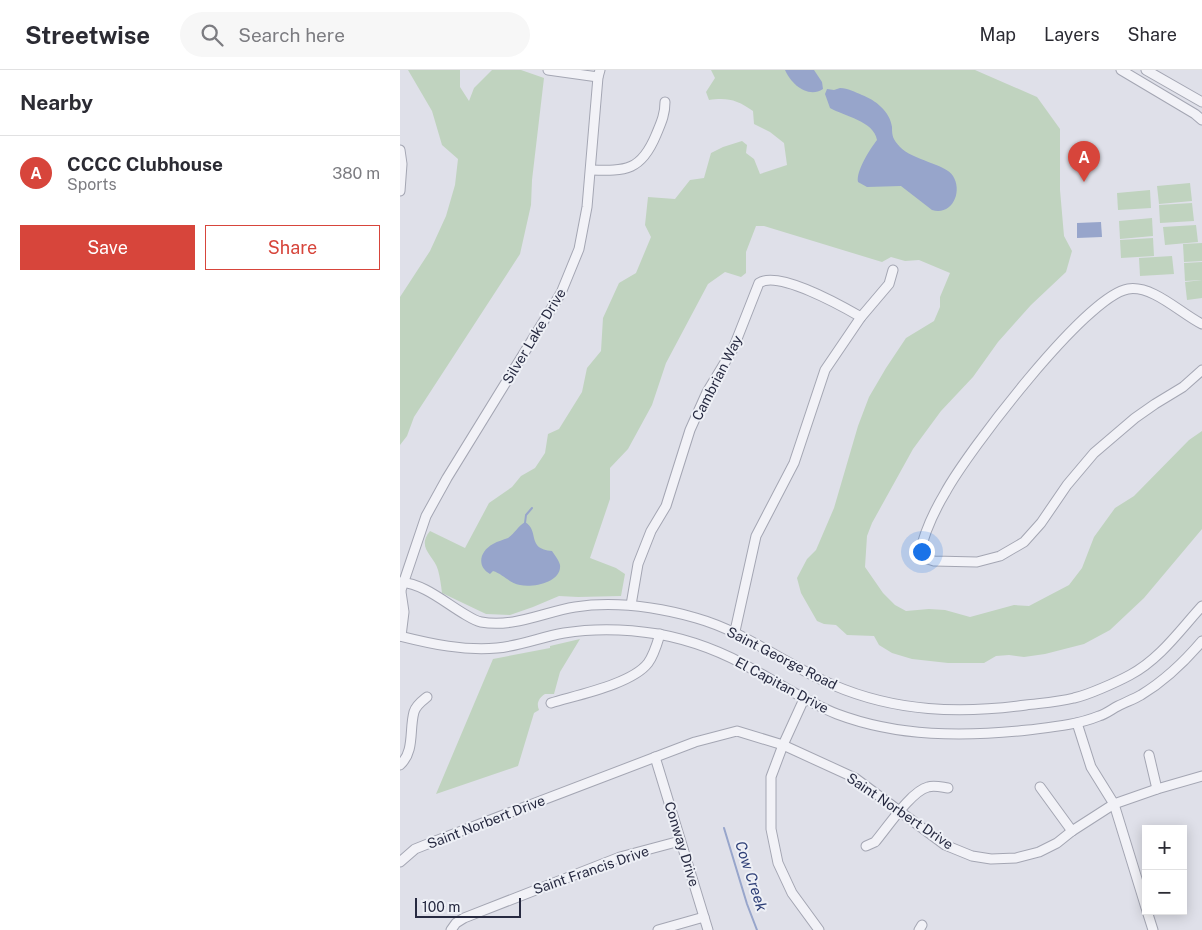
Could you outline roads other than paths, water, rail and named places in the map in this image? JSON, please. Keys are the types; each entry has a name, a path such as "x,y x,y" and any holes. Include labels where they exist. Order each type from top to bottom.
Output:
{"street":[{"path":"548,70 599,74"},
{"path":"1121,70 1202,120"},
{"path":"1146,70 1202,102"},
{"name":"Silver Lake Drive","path":"400,593 402,582 426,516 447,478 561,293 579,249 587,207 599,74"},
{"path":"591,170 619,170 630,167 641,160 651,147 665,114 665,102"},
{"path":"400,150 402,164 400,191"},
{"path":"734,631 756,536 794,463 824,370 861,317 889,284 893,270"},
{"name":"Cambrian Way","path":"631,605 638,564 651,532 666,506 690,430 707,392 733,349 759,283 764,280 772,280 808,290 861,317"},
{"path":"1202,324 1150,292 1139,288 1117,292 1107,299 1090,313 1043,362 979,441 935,511 919,556 934,561 977,562 1000,556 1024,542 1041,523 1067,485 1094,453 1135,418 1183,387 1202,370"},
{"name":"Saint George Road","path":"402,582 434,594 459,612 479,622 513,623 549,612 600,604 631,605 690,616 734,631 833,685 878,701 912,708 942,711 981,710 1074,698 1131,675 1170,644 1202,606"},
{"path":"400,593 404,612 401,636"},
{"name":"El Capitan Drive","path":"401,636 451,648 482,649 513,646 586,630 623,630 660,634 692,643 735,660 837,714 865,723 901,730 952,734 988,734 1039,729 1078,723 1101,716 1141,695 1176,669 1202,641"},
{"path":"551,703 628,679 640,671 648,662 656,649 660,634"},
{"path":"400,765 408,753 414,711 426,697"},
{"path":"804,698 771,777 771,830 778,863 792,893 819,930"},
{"path":"1078,723 1091,767 1114,804 1142,895"},
{"name":"Saint Norbert Drive","path":"400,862 415,849 736,727 783,745 855,778 945,845 972,856 991,859 1016,858 1039,852 1057,843 1114,804 1202,776"},
{"path":"1148,756 1157,789"},
{"name":"Conway Drive","path":"656,757 708,930"},
{"path":"866,846 875,842 916,792 928,786 948,788"},
{"path":"1040,787 1072,831"},
{"name":"Saint Francis Drive","path":"451,930 456,923 464,918 548,884 620,857 680,841"},
{"path":"1148,915 1152,930"},
{"path":"658,930 704,917"}],"water":[{"path":"785,70 814,70 822,82 823,89 817,92 806,91 791,80"},
{"path":"840,88 849,89 877,103 891,121 894,140 900,147 912,155 943,168 953,176 957,189 954,201 950,206 939,211 932,210 901,186 867,187 858,182 861,166 877,140 875,133 865,124 830,108 825,94 827,89 834,90"},
{"path":"1101,222 1102,237 1077,238 1077,223"},
{"path":"525,522 532,530 539,547 552,551 560,565 559,571 552,580 532,586 516,584 493,571 490,574 481,563 483,554 489,547 508,538"}],"waterway":[{"path":"525,523 526,515 532,508"},
{"name":"Cow Creek","path":"724,828 747,904 757,930"}],"place":[{"name":"CCCC Clubhouse","path":"1084,182"}]}
